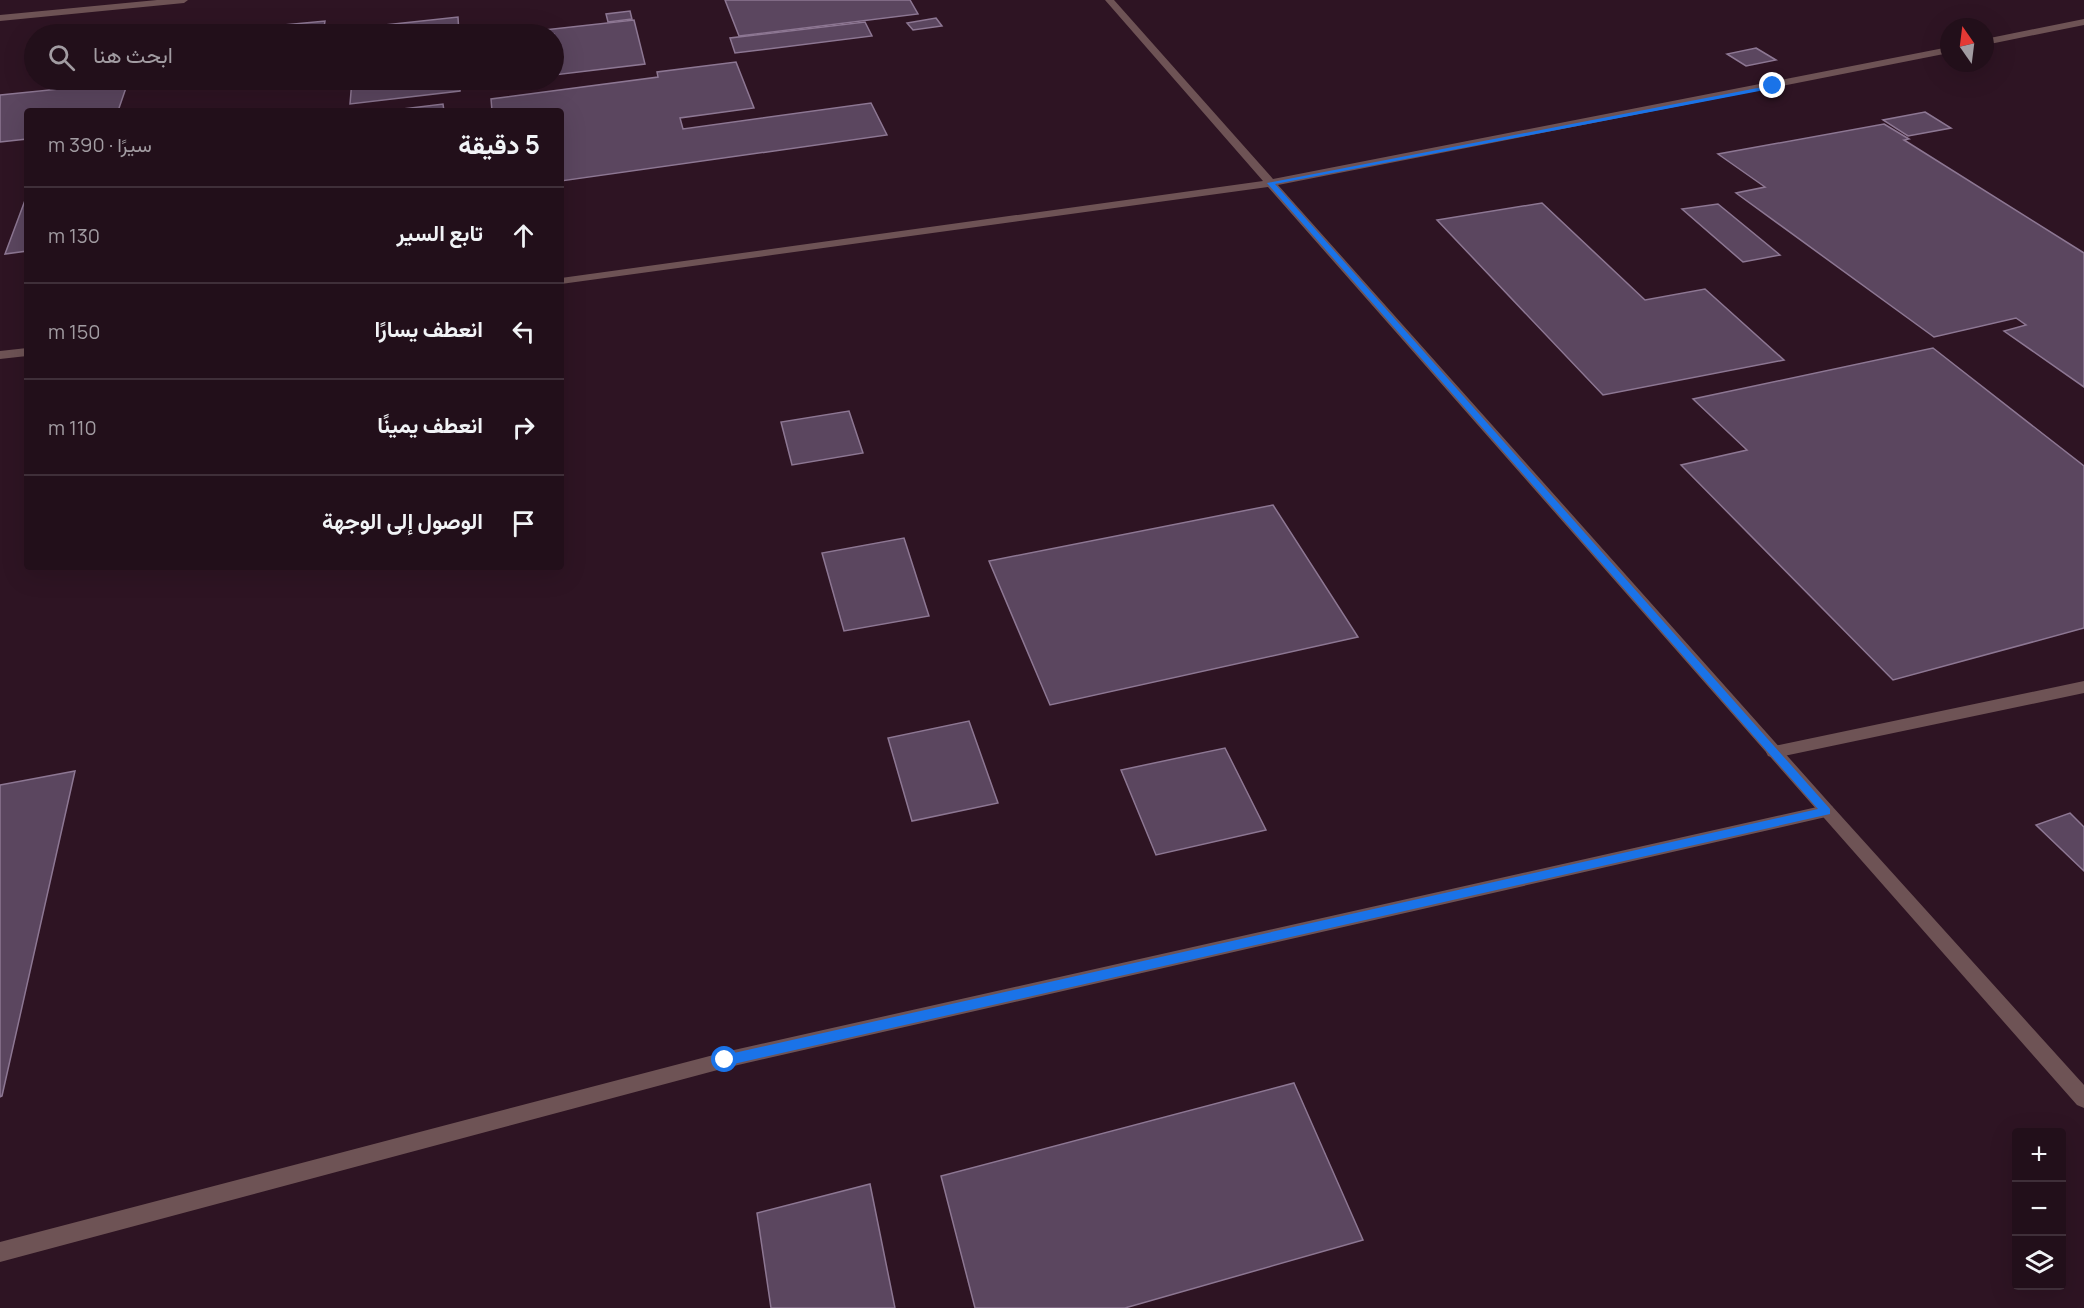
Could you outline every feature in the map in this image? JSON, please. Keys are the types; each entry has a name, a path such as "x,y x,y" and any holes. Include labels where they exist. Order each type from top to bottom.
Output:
{"street":[{"path":"0,18 184,0"},
{"path":"1109,0 1826,812 2084,1098"},
{"path":"1994,40 2084,22"},
{"path":"564,281 1271,183 1940,52"},
{"path":"0,355 24,352"},
{"path":"1774,752 2084,687"},
{"path":"0,1252 725,1060 1826,812"}],"building":[{"path":"725,0 910,0 918,14 739,36"},
{"path":"630,11 632,19 608,22 606,14"},
{"path":"458,17 458,24 394,24"},
{"path":"936,18 942,26 913,30 907,23"},
{"path":"634,20 645,64 564,74 564,28"},
{"path":"325,21 325,24 294,24"},
{"path":"865,22 872,36 735,53 730,38"},
{"path":"1756,48 1776,60 1746,66 1727,54"},
{"path":"736,62 754,108 680,118 683,129 871,103 887,135 564,181 564,108 492,108 491,99 658,77 657,72"},
{"path":"49,90 125,90 119,108 24,108 24,139 0,142 0,95"},
{"path":"351,90 460,90 460,91 350,104"},
{"path":"443,104 444,108 410,108"},
{"path":"1925,112 1951,128 1908,136 1883,120"},
{"path":"1884,124 1909,139 1904,140 2084,253 2084,387 2004,331 2026,325 2016,318 1934,337 1736,193 1765,187 1718,154"},
{"path":"24,203 24,251 5,254"},
{"path":"1542,203 1645,300 1705,289 1784,360 1603,395 1437,220"},
{"path":"1718,204 1780,255 1743,262 1682,209"},
{"path":"1933,348 2084,466 2084,628 1893,680 1681,465 1747,450 1693,399"},
{"path":"849,411 863,453 792,465 781,422"},
{"path":"1273,505 1358,637 1050,705 989,561"},
{"path":"904,538 929,616 844,631 822,553"},
{"path":"969,721 998,803 912,821 888,738"},
{"path":"1225,748 1266,830 1156,855 1121,770"},
{"path":"75,771 2,1096 0,1097 0,785"},
{"path":"2070,813 2084,827 2084,871 2036,825"},
{"path":"1294,1083 1363,1240 1125,1308 975,1308 941,1176"},
{"path":"870,1184 895,1308 771,1308 757,1213"}],"route":[{"path":"725,1060 1826,812 1271,183 1773,86"}]}
